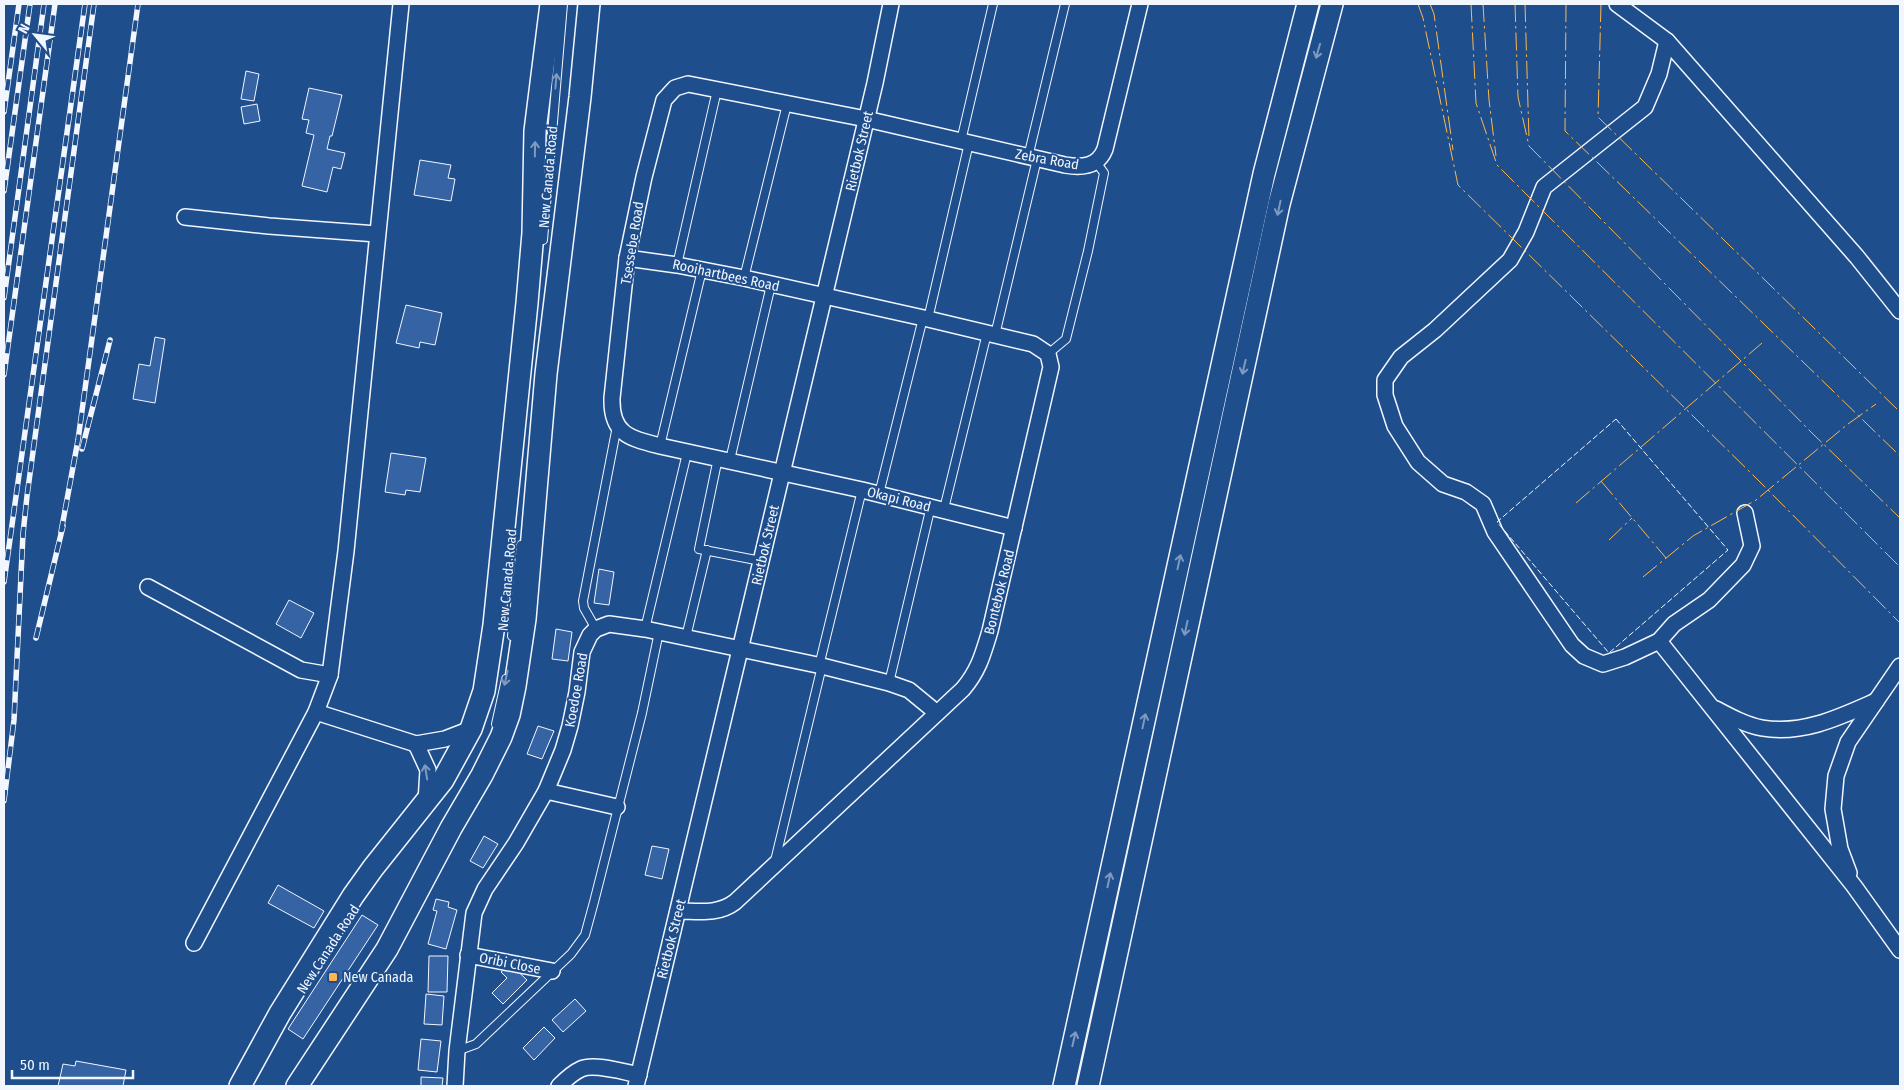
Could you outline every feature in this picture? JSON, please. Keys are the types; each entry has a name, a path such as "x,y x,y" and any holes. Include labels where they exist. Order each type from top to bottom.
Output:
{"main road":[{"name":"New Canada Road","path":"240,1086 280,1012 354,896 373,868 443,780 477,724 494,625 533,233 535,131 551,4"},
{"name":"New Canada Road","path":"297,1086 386,949 451,828 482,775 508,715 517,677 525,619 546,374 580,97 589,4"},
{"path":"1064,1086 1260,192 1308,4"},
{"path":"1088,1086 1279,204 1332,4"}],"street":[{"path":"194,943 316,712 330,675 350,514 401,4"},
{"name":"Rietbok Street","path":"637,1081 889,23 891,4"},
{"name":"Zebra Road","path":"866,119 1033,158 1082,167 1088,166 1096,162 1103,154 1140,4"},
{"path":"1617,4 1667,41 1857,258 1900,311"},
{"path":"1667,41 1659,74 1645,107 1544,187 1526,232 1510,260 1436,330 1401,357 1385,380 1385,395 1395,426 1418,462 1442,484 1466,492 1483,504 1494,532 1572,644 1584,656 1603,664 1625,657 1659,641 1674,624 1709,600 1743,565 1752,546 1745,513"},
{"name":"Tsessebe Road","path":"617,426 612,409 612,398 626,258 664,100 675,88 688,84 866,119"},
{"path":"185,217 269,226 377,234"},
{"name":"Rooihartbees Road","path":"626,258 677,265 824,296"},
{"path":"824,296 1033,344 1048,354"},
{"name":"Bontebok Road","path":"678,911 716,911 725,909 742,896 963,689 979,666 990,631 1046,395 1051,367 1048,354"},
{"path":"617,426 628,436 660,446 783,472"},
{"name":"Okapi Road","path":"783,472 1014,528"},
{"path":"148,587 301,670 330,675"},
{"path":"596,629 609,624 652,631 821,666 909,690 937,713"},
{"name":"Koedoe Road","path":"455,1086 457,1051 471,927 477,904 546,792 564,750 578,692 582,652 590,635 596,629"},
{"path":"1659,641 1854,886 1900,950"},
{"path":"1854,886 1840,849 1833,809 1836,776 1848,742 1900,666"},
{"path":"1710,706 1739,721 1754,726 1789,729 1811,727 1878,700"},
{"path":"316,712 416,744 445,739 477,724"},
{"path":"416,744 428,770 426,802"},
{"path":"546,792 617,807"},
{"name":"Oribi Close","path":"468,955 552,971"},
{"path":"559,1086 573,1074 586,1068 618,1070 637,1081"}],"lane":[{"name":"New Canada Road","path":"541,253 563,4"},
{"path":"879,494 925,318 965,142 993,4"},
{"path":"889,683 937,508 991,334 1033,158 1066,4"},
{"path":"677,265 717,90"},
{"path":"744,278 787,104"},
{"name":"New Canada Road","path":"536,391 564,155"},
{"path":"1048,354 1066,339 1088,251 1104,173 1096,162"},
{"path":"660,446 702,270"},
{"path":"761,561 699,549 771,285"},
{"name":"New Canada Road","path":"508,574 523,408 536,302"},
{"path":"596,629 582,601 617,426"},
{"path":"457,1051 476,1044 575,950 584,935 642,713 652,631 687,453"},
{"path":"774,865 862,490"},
{"name":"New Canada Road","path":"511,646 522,538"},
{"path":"686,638 707,550"},
{"path":"395,915 479,767 494,732 507,673"},
{"path":"488,707 493,690"},
{"name":"New Canada Road","path":"247,1086 263,1052 290,1006 378,871 450,780 472,744 477,724"},
{"path":"287,1086 336,1012"}],"building":[{"path":"246,71 259,74 254,101 241,99"},
{"path":"309,88 342,95 327,149 345,153 341,169 333,167 327,192 302,186 314,135 306,133 309,120 302,119"},
{"path":"257,104 260,121 244,124 241,107"},
{"path":"420,160 451,165 448,178 455,179 451,201 414,195"},
{"path":"406,305 442,313 435,345 420,342 419,348 396,343"},
{"path":"155,337 165,339 155,403 133,399 139,364 150,366"},
{"path":"391,453 426,458 420,492 406,490 405,495 385,492"},
{"path":"599,569 614,572 609,605 594,603"},
{"path":"289,600 314,613 301,638 276,624"},
{"path":"556,629 572,632 568,661 552,659"},
{"path":"538,726 554,731 542,759 527,754"},
{"path":"484,836 498,844 483,868 470,861"},
{"path":"652,846 669,849 662,879 645,875"},
{"path":"278,885 324,911 314,928 268,903"},
{"path":"436,899 449,902 448,907 457,910 446,949 428,944 437,911 433,910"},
{"name":"New Canada","path":"362,915 378,925 303,1039 288,1029"},
{"path":"429,956 448,956 447,992 428,992"},
{"path":"510,964 527,980 503,1004 492,993 507,978 501,972"},
{"path":"426,994 444,996 442,1025 424,1024"},
{"path":"575,999 586,1011 563,1032 552,1020"},
{"path":"544,1027 555,1038 534,1060 523,1048"},
{"path":"421,1039 441,1041 437,1072 418,1070"},
{"path":"76,1061 126,1070 123,1086 58,1086 63,1064 75,1066"},
{"path":"421,1077 443,1078 442,1086 421,1086"}],"railway":[{"path":"4,112 19,4"},
{"path":"4,191 30,4"},
{"path":"4,298 44,4"},
{"path":"4,375 55,4"},
{"path":"4,582 85,4"},
{"path":"4,801 14,720 23,534 27,496 94,4"},
{"path":"61,532 78,440 138,4"},
{"path":"82,449 110,340"},
{"path":"36,638 63,526"}],"fence":[{"path":"1616,419 1728,550 1609,653 1497,522 1616,419"}],"power":[{"path":"1418,4 1423,18 1458,185 1757,479 1900,623"},
{"path":"1430,4 1434,14 1453,150"},
{"path":"1471,4 1476,103 1497,165 1900,567"},
{"path":"1483,4 1489,100 1496,156"},
{"path":"1515,4 1518,97 1529,146 1813,434 1900,518"},
{"path":"1525,4 1529,139"},
{"path":"1566,4 1565,131 1900,456"},
{"path":"1601,4 1598,117 1900,412"},
{"path":"1576,503 1762,343"},
{"path":"1643,577 1693,536 1756,500 1848,424 1876,404"},
{"path":"1601,481 1666,558"},
{"path":"1609,540 1632,518"}],"place":[{"name":"New Canada","path":"333,977"}]}
